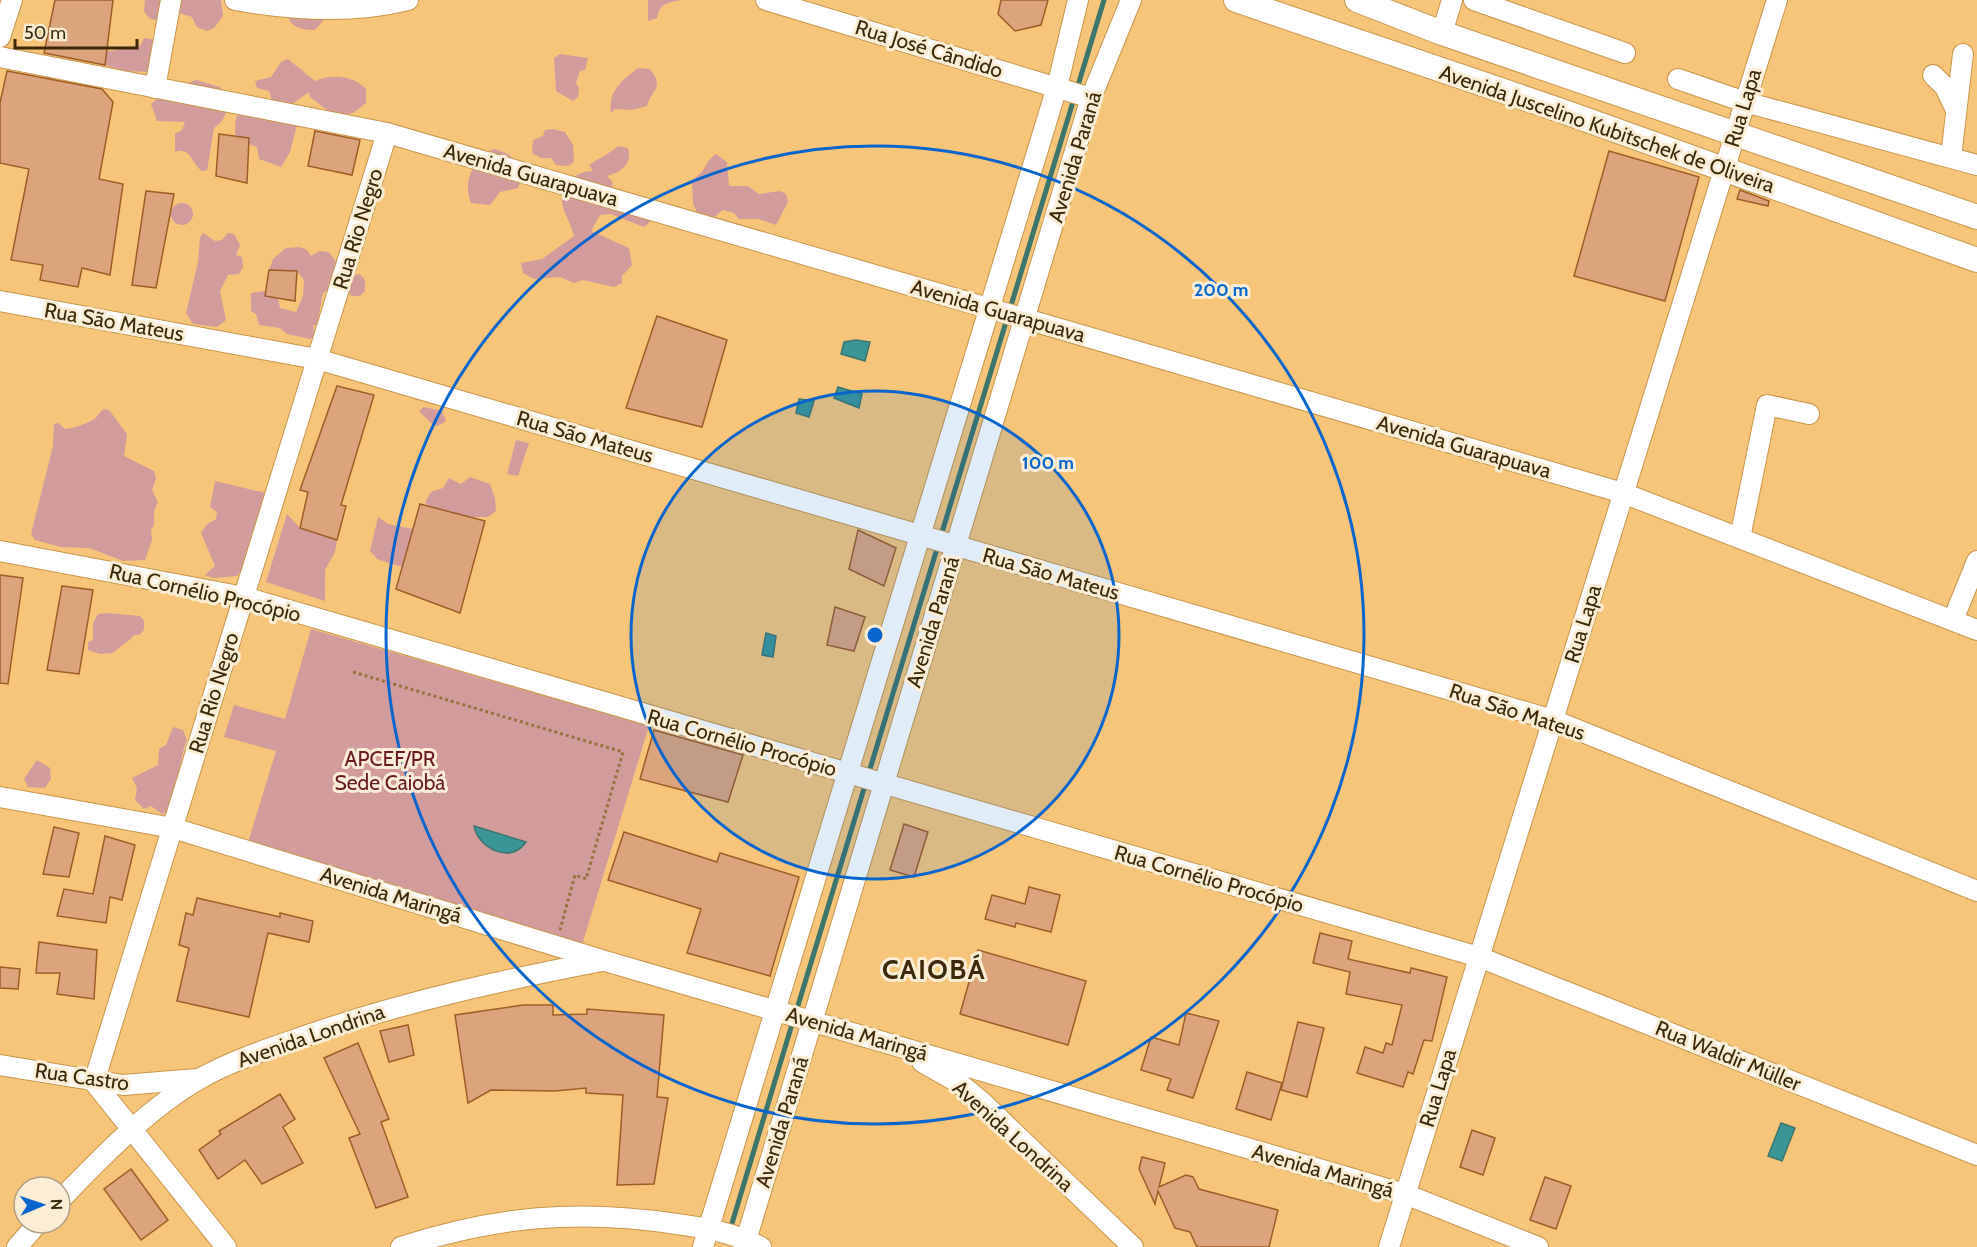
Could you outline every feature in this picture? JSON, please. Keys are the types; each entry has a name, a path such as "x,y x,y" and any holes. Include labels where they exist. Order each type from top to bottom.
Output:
{"main road":[{"name":"Avenida Juscelino Kubitschek de Oliveira","path":"1236,0 1977,260"},
{"name":"Avenida Juscelino Kubitschek de Oliveira","path":"1357,0 1442,33 1977,217"}],"street":[{"path":"0,37 12,0"},
{"path":"155,88 171,0"},
{"path":"235,0 333,9 408,0"},
{"name":"Rua José Cândido","path":"766,0 1091,98"},
{"name":"Avenida Paraná","path":"707,1235 775,1010 925,537 1057,87 1078,0"},
{"name":"Avenida Paraná","path":"749,1243 880,783 1022,318 1091,98 1131,0"},
{"path":"1442,33 1452,0"},
{"path":"1474,0 1625,53"},
{"name":"Rua Lapa","path":"1389,1247 1777,0"},
{"path":"1951,158 1963,54"},
{"name":"Avenida Guarapuava","path":"0,57 387,133 1623,493 1977,630"},
{"path":"1933,75 1945,87 1955,108"},
{"path":"1678,79 1745,102 1977,165"},
{"name":"Rua Rio Negro","path":"94,1082 387,133"},
{"name":"Rua São Mateus","path":"0,301 317,359 1552,720 1977,891"},
{"path":"1740,538 1767,405 1809,414"},
{"name":"Rua Cornélio Procópio","path":"0,551 244,597 1479,957"},
{"path":"1953,620 1977,561"},
{"name":"Avenida Maringá","path":"0,797 173,828 605,961 1405,1194 1538,1247"},
{"name":"Rua Waldir Müller","path":"1479,957 1977,1155"},
{"name":"Avenida Londrina","path":"72,1189 134,1130 200,1079 280,1044 417,1000 605,961"},
{"name":"Avenida Londrina","path":"881,1042 931,1066 959,1083 982,1102 1133,1247"},
{"name":"Rua Castro","path":"0,1065 123,1085 200,1079"},
{"path":"982,1102 987,1084 1002,1077"},
{"path":"94,1082 226,1247"},
{"path":"401,1247 482,1225 538,1216 614,1218 749,1243"},
{"path":"17,1247 28,1235"}],"path":[{"path":"353,672 623,753 586,879 575,875 556,946"}],"green space":[{"path":"145,0 221,0 223,16 214,28 207,31 197,27 192,17 169,10 159,21 149,18 144,11"},
{"path":"648,0 681,0 665,4 660,9 657,18 648,21"},
{"path":"286,11 327,16 315,30 305,29 293,24"},
{"path":"144,38 156,40 149,72 123,71 105,65 107,51 140,46"},
{"path":"560,54 588,58 585,70 580,71 576,83 579,88 578,97 573,101 556,91 554,58"},
{"path":"288,59 315,81 328,77 342,77 361,84 366,89 366,103 353,113 335,116 310,97 309,92 291,105 273,103 269,91 257,88 255,81 271,77 281,62"},
{"path":"638,68 650,69 657,81 647,106 632,110 615,109 611,113 612,98 617,87"},
{"path":"196,80 220,87 226,104 223,119 214,128 207,170 202,171 188,153 175,152 175,134 182,130 185,122 157,121 151,104 168,90"},
{"path":"242,111 297,125 290,152 281,167 259,159 257,147 237,140 236,117"},
{"path":"545,130 565,132 573,145 574,162 568,166 556,165 551,158 541,158 532,153 533,140 543,136"},
{"path":"618,146 628,148 629,159 621,170 607,176 612,181 613,189 641,197 649,204 652,216 644,227 611,214 600,215 591,231 629,248 632,265 622,276 622,283 614,287 583,280 574,283 560,277 534,279 523,273 521,263 542,259 574,236 562,202 564,188 579,174 593,171 589,165"},
{"path":"494,149 504,152 518,163 524,173 518,188 500,192 490,205 471,203 468,187 472,171 481,158"},
{"path":"716,154 727,162 729,186 748,186 759,194 780,191 786,194 788,202 776,225 758,219 739,219 734,213 723,210 713,218 698,214 693,204 692,180 701,173"},
{"path":"182,203 190,206 193,214 190,222 182,225 174,222 171,214 174,206"},
{"path":"203,233 215,241 222,240 228,233 234,234 240,245 236,255 242,257 243,267 239,274 228,275 220,291 226,320 217,327 193,324 186,313 198,262 200,238"},
{"path":"300,247 307,250 311,256 319,251 329,252 335,260 338,271 349,269 355,275 360,274 365,280 365,291 360,296 352,296 344,288 329,289 323,293 317,325 313,325 315,336 310,339 287,334 280,328 259,325 256,314 251,311 251,293 265,291 278,298 280,308 296,312 303,296 304,280 297,271 269,270 273,259 286,248"},
{"path":"424,407 442,411 446,421 438,426 431,423 419,411"},
{"path":"104,409 109,410 127,434 124,456 154,471 156,479 152,490 158,502 154,511 154,526 151,529 152,540 145,560 123,561 89,548 61,547 35,540 31,534 53,446 54,424 58,423 65,429 76,427 93,420"},
{"path":"516,440 529,443 518,476 507,474"},
{"path":"470,477 490,484 495,498 496,511 488,517 468,517 428,506 425,502 431,492 443,488 449,478 461,484"},
{"path":"215,481 266,493 244,567 237,576 213,578 205,575 215,566 201,533 207,524 216,519 217,512 210,507"},
{"path":"287,514 300,528 337,540 335,552 325,570 325,601 266,582"},
{"path":"378,517 388,524 413,529 402,567 377,559 370,551"},
{"path":"98,614 140,616 144,621 144,630 139,635 134,635 113,653 100,654 88,650 88,642 93,640 93,623"},
{"name":"APCEF/PR Sede Caiobá","path":"311,629 649,726 582,945 246,849 276,751 224,737 234,705 285,719"},
{"path":"173,727 183,730 187,740 172,801 163,815 151,806 144,809 135,800 137,788 132,778 158,765 159,749 166,745"},
{"path":"37,760 50,768 51,779 45,788 28,787 24,779"}],"water":[{"path":"856,340 870,342 865,361 841,354 844,342"},
{"path":"838,387 862,394 859,408 834,398"},
{"path":"799,399 814,401 809,417 796,413"},
{"path":"766,633 776,636 773,657 762,655"},
{"path":"474,826 526,842 520,849 512,852 496,851 482,841"},
{"path":"1781,1123 1795,1128 1782,1161 1768,1156"}],"building":[{"path":"55,0 113,0 105,65 44,53"},
{"path":"1001,0 1048,0 1041,25 1015,31 998,14"},
{"path":"7,71 102,89 113,102 99,179 123,184 110,275 82,268 78,287 40,280 43,265 11,260 29,169 0,163 0,103"},
{"path":"315,131 360,140 352,175 308,166"},
{"path":"219,134 249,138 247,183 216,176"},
{"path":"1609,151 1699,177 1665,301 1574,276"},
{"path":"1740,190 1769,201 1768,206 1737,199"},
{"path":"146,191 174,194 156,288 132,285"},
{"path":"269,270 297,271 295,301 265,296"},
{"path":"657,316 727,340 702,427 626,408"},
{"path":"337,386 374,395 341,505 346,506 337,540 300,528 308,492 300,490"},
{"path":"420,504 485,521 460,613 396,589"},
{"path":"858,530 896,548 884,586 849,569"},
{"path":"0,575 23,578 8,684 0,683"},
{"path":"62,586 93,590 79,674 47,670"},
{"path":"835,607 865,617 854,651 827,645"},
{"path":"654,730 743,755 728,802 640,779"},
{"path":"904,824 928,832 914,877 890,870"},
{"path":"54,827 79,833 69,877 43,874"},
{"path":"624,832 717,862 720,853 799,877 770,976 687,953 701,909 608,880"},
{"path":"105,836 135,845 122,900 110,897 106,923 57,916 64,889 93,894"},
{"path":"1029,887 1060,895 1051,932 1016,923 1015,927 985,919 992,895 1025,904"},
{"path":"197,898 280,917 280,913 313,921 309,942 268,933 249,1017 177,1001 189,948 179,945 186,913 193,915"},
{"path":"1320,933 1352,941 1348,959 1410,973 1411,968 1447,977 1432,1041 1424,1040 1413,1074 1408,1072 1403,1087 1357,1073 1365,1047 1383,1053 1386,1043 1392,1045 1402,1005 1346,994 1350,972 1313,963"},
{"path":"39,942 97,950 94,999 57,994 60,973 36,973"},
{"path":"978,950 1086,981 1068,1045 960,1014"},
{"path":"0,967 20,969 18,989 0,988"},
{"path":"523,1005 553,1005 553,1015 587,1014 587,1009 664,1015 657,1097 668,1098 654,1184 617,1185 623,1095 586,1093 586,1088 555,1091 491,1090 468,1103 455,1015"},
{"path":"1186,1013 1219,1021 1193,1098 1167,1090 1171,1079 1141,1070 1151,1037 1179,1045"},
{"path":"1298,1022 1324,1028 1307,1097 1281,1090"},
{"path":"408,1025 414,1055 389,1062 380,1031"},
{"path":"358,1043 389,1119 381,1122 408,1197 376,1208 349,1138 360,1134 324,1058"},
{"path":"1247,1072 1282,1083 1271,1120 1236,1109"},
{"path":"280,1094 295,1119 283,1127 303,1163 262,1184 245,1160 218,1179 199,1150 221,1134 219,1131"},
{"path":"1472,1130 1495,1138 1483,1175 1460,1167"},
{"path":"1142,1157 1165,1163 1159,1187 1186,1175 1193,1177 1199,1189 1278,1210 1269,1247 1197,1247 1190,1232 1175,1228 1158,1191 1155,1204 1139,1169"},
{"path":"131,1169 168,1220 141,1240 104,1189"},
{"path":"1545,1177 1571,1186 1556,1229 1530,1220"}],"waterway":[{"path":"796,1012 1104,0"},
{"path":"730,1230 793,1021"}],"district":[{"name":"CAIOBÁ","path":"934,970"}]}
